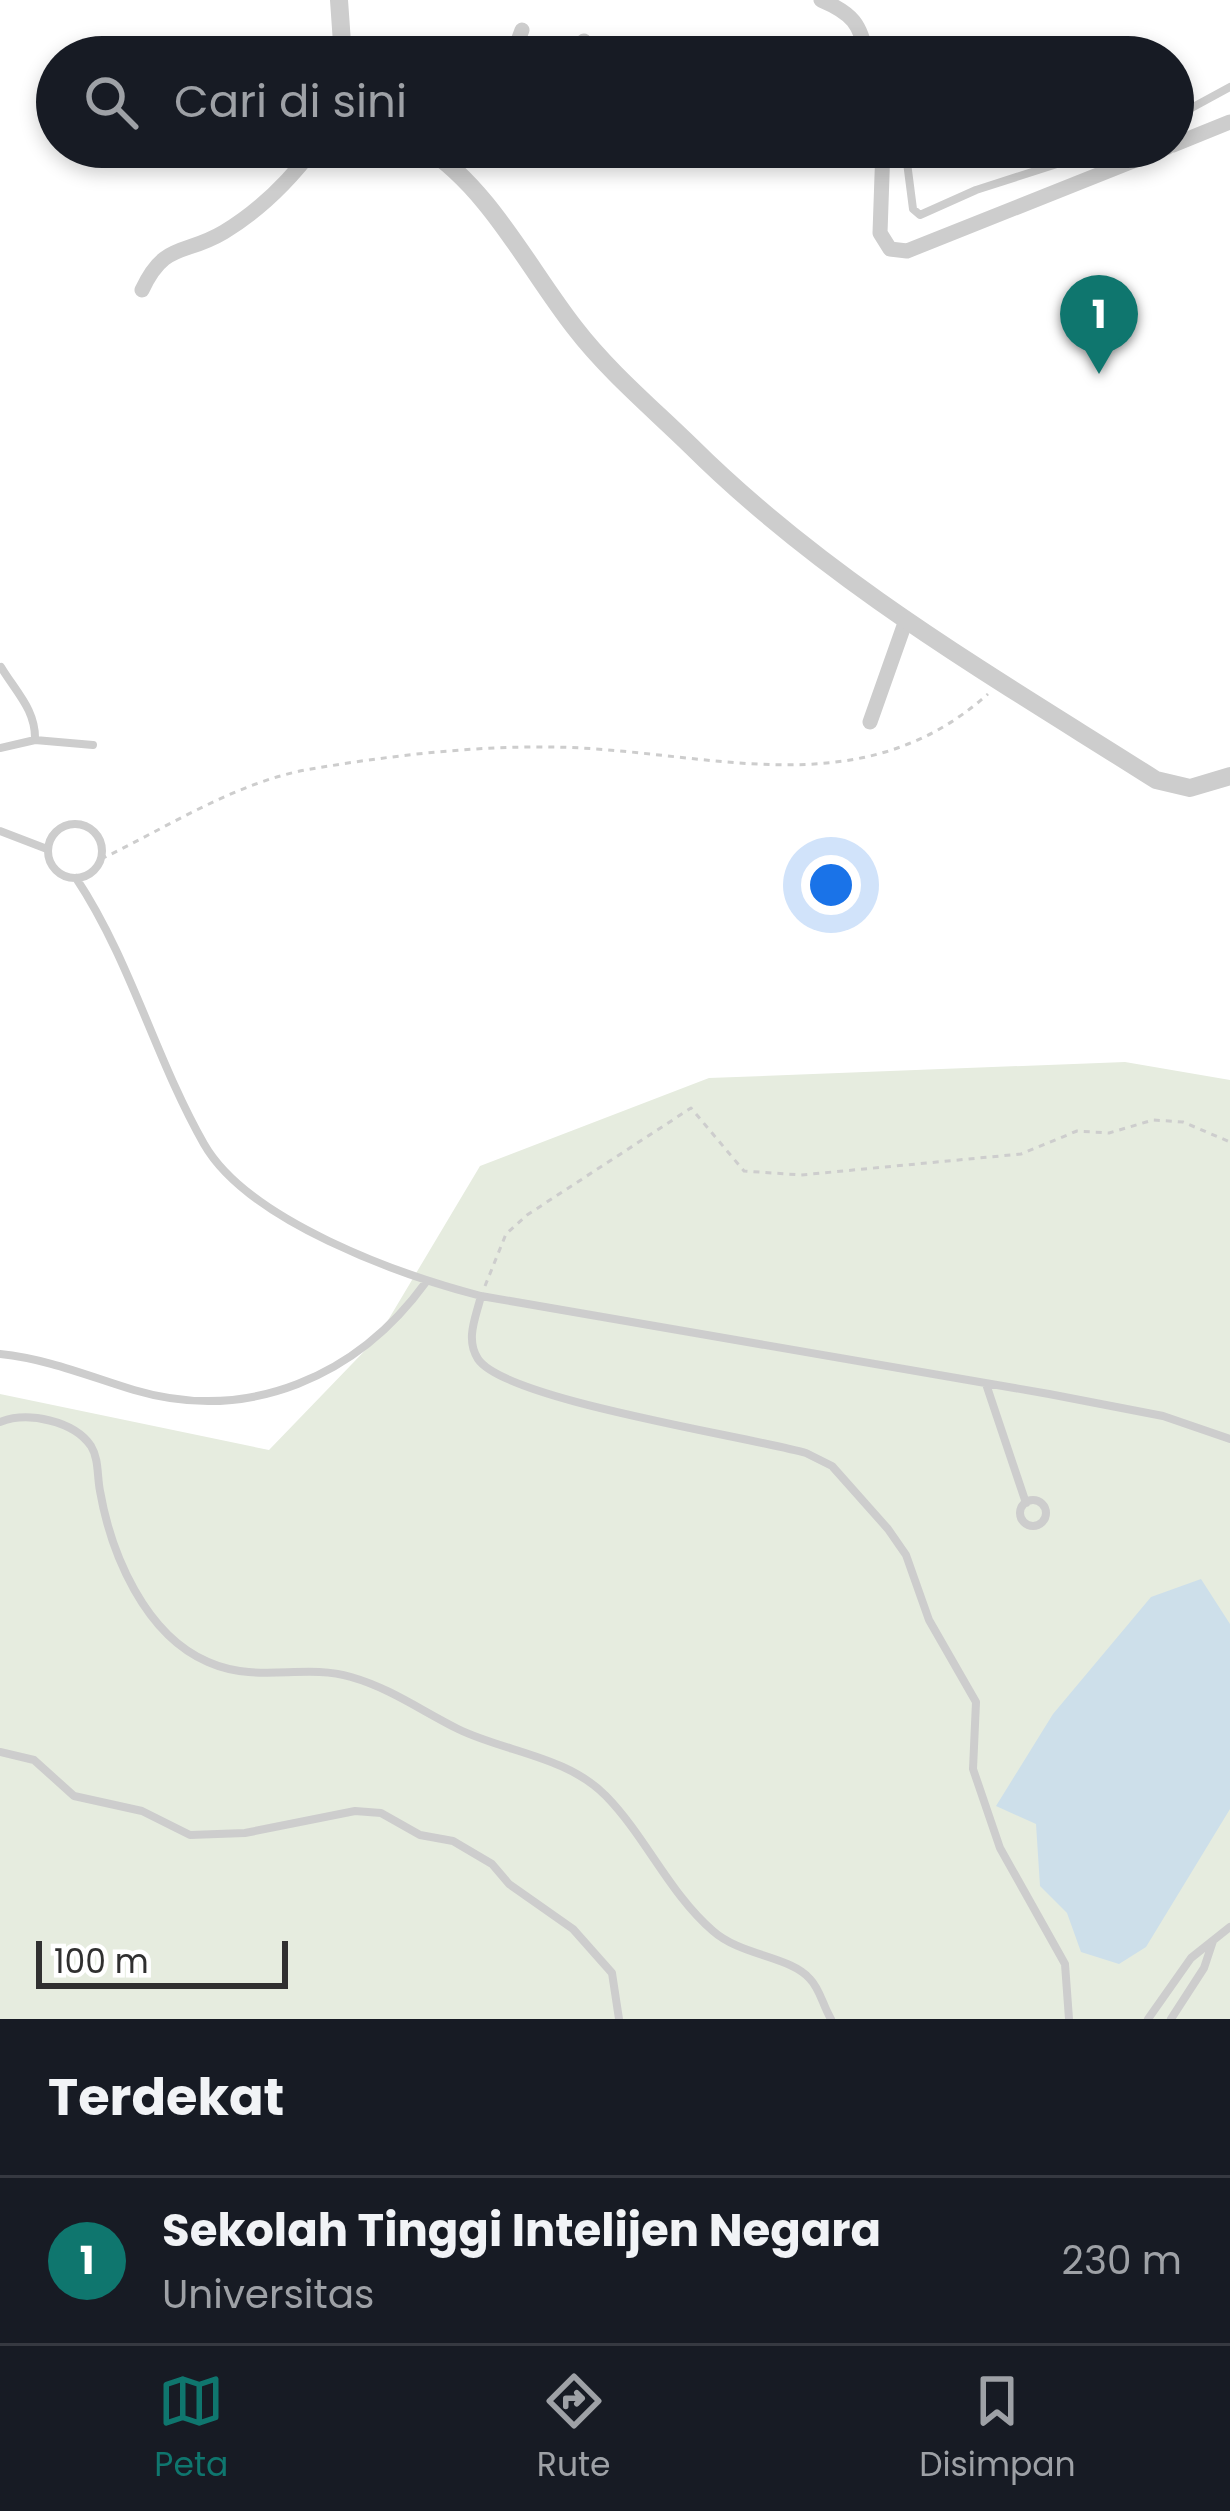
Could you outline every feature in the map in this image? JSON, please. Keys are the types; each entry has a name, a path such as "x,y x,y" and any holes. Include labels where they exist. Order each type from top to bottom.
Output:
{"street":[{"path":"339,0 342,36"},
{"path":"821,0 856,21 861,36"},
{"path":"520,36 522,30"},
{"path":"1194,136 1230,122"},
{"path":"142,290 157,261 229,229 298,168"},
{"path":"454,168 579,333 712,466 904,622 1156,780 1190,788 1230,776"},
{"path":"883,168 880,233 890,249 907,251 1115,168"},
{"path":"870,722 904,622"}],"lane":[{"path":"1194,107 1230,87"},
{"path":"908,168 913,209 920,215 976,190 1045,168"},
{"path":"1,667 31,711 35,740"},
{"path":"0,748 35,740 93,745"},
{"path":"0,831 47,849 58,873 76,878 90,874 101,859 100,840 82,824 55,831 47,849"},
{"path":"76,878 110,930 206,1148 241,1183 324,1241 426,1282 482,1297 1163,1416 1230,1439"},
{"path":"0,1354 43,1359 134,1390 231,1401 287,1391 372,1345 426,1282"},
{"path":"482,1297 470,1338 479,1360 498,1377 602,1407 806,1453 832,1466 888,1529 906,1556 928,1620 976,1702 973,1769 1000,1848 1065,1964 1070,2019"},
{"path":"986,1384 1026,1502"},
{"path":"0,1422 54,1422 76,1430 90,1445 118,1559 135,1589 182,1648 211,1664 256,1675 347,1675 472,1735 578,1775 608,1798 710,1929 749,1954 804,1972 830,2019"},
{"path":"0,1752 34,1760 74,1796 142,1811 190,1835 245,1833 355,1811 381,1813 420,1835 453,1841 492,1864 509,1884 574,1929 612,1973 619,2019"},
{"path":"1148,2019 1190,1958 1230,1927"},
{"path":"1172,2019 1204,1968 1214,1940"}],"path":[{"path":"101,859 255,785 311,769 550,746 742,764 838,764 904,748 934,734 998,685"},
{"path":"482,1297 506,1234 526,1215 691,1108 744,1171 801,1175 1021,1154 1077,1131 1109,1133 1153,1120 1183,1122 1230,1142"}],"shaded area":[{"path":"1125,1062 1230,1080 1230,2019 0,2019 0,1394 269,1450 378,1337 480,1166 709,1078"}],"water":[{"path":"1201,1579 1230,1624 1230,1809 1146,1947 1119,1964 1081,1952 1067,1913 1040,1886 1036,1824 996,1806 1053,1714 1151,1597"}],"place":[{"name":"Sekolah Tinggi Intelijen Negara","path":"1099,374"}]}
